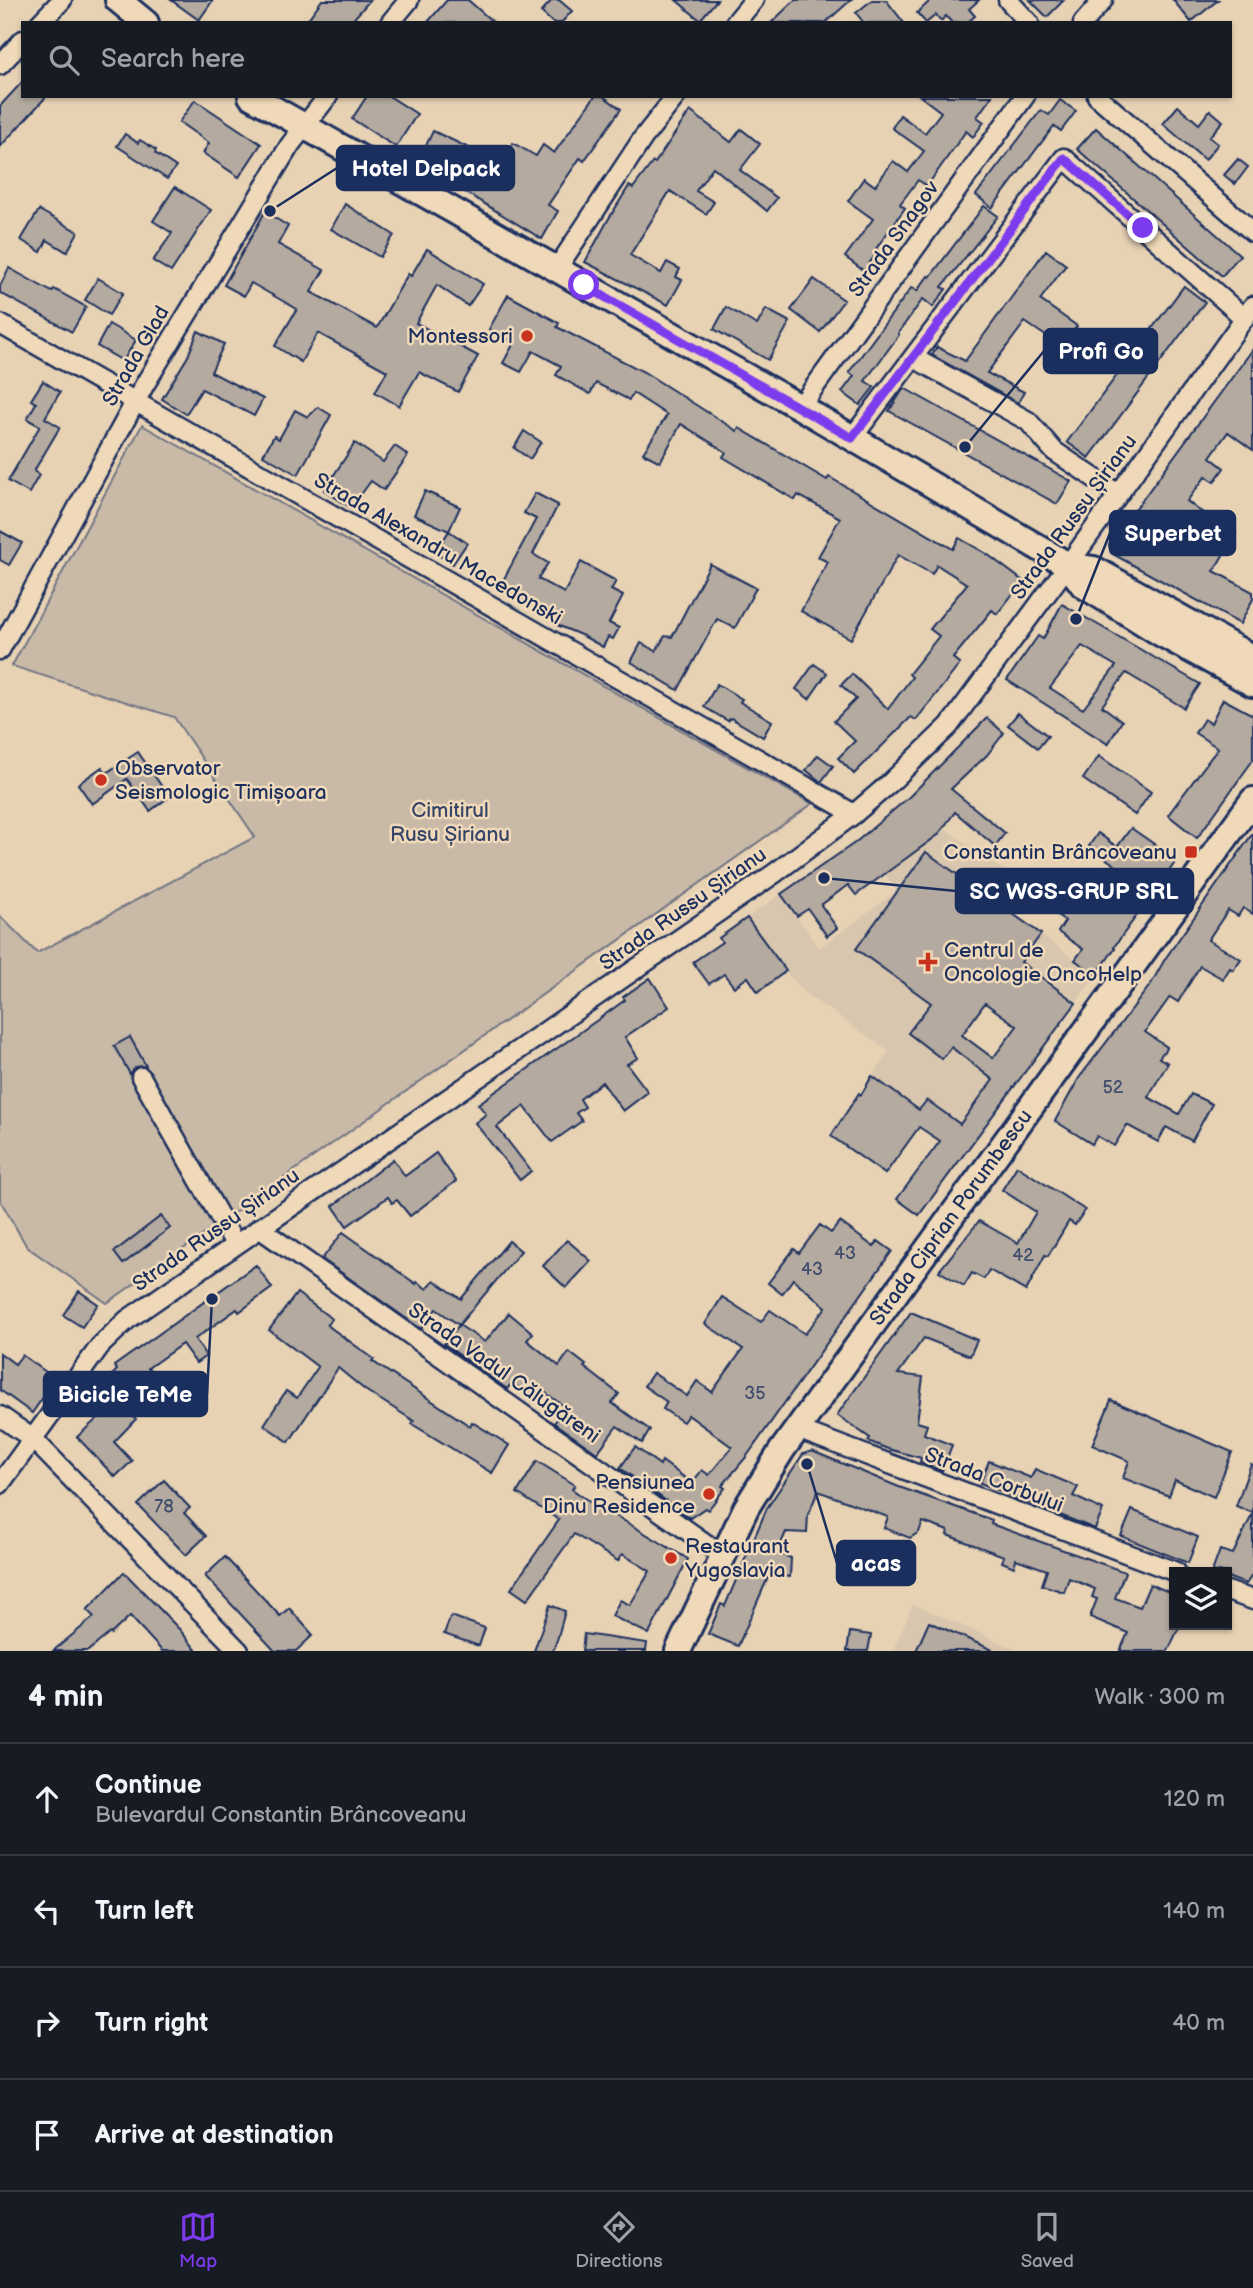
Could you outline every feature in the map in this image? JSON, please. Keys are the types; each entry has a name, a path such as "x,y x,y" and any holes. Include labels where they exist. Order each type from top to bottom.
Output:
{"main road":[{"path":"118,0 144,21"},
{"path":"254,98 800,407 1068,565 1094,569 1253,658"},
{"path":"1068,565 1083,585 1160,633 1253,684"},
{"name":"Strada Ciprian Porumbescu","path":"678,1651 746,1508 797,1429 1253,800"}],"street":[{"path":"42,21 62,0"},
{"path":"392,21 409,0"},
{"path":"737,21 754,0"},
{"path":"1008,0 1027,21"},
{"path":"1085,21 1103,0"},
{"path":"0,65 21,42"},
{"name":"Strada Glad","path":"0,650 136,401 303,127 326,98"},
{"path":"556,270 643,138 674,98"},
{"name":"Strada Snagov","path":"800,407 1024,98"},
{"path":"1099,98 1253,232"},
{"path":"852,438 1064,158 1249,312"},
{"name":"Strada Russu Șirianu","path":"0,1484 100,1346 127,1320 682,938 854,814 890,783 949,726 1249,312"},
{"name":"Strada Alexandru Macedonski","path":"0,324 854,814"},
{"path":"914,358 1028,421 1054,451 1118,494"},
{"path":"141,1077 235,1244"},
{"name":"Strada Vadul Călugăreni","path":"259,1228 722,1555"},
{"path":"0,1416 33,1439 239,1651"},
{"name":"Strada Corbului","path":"797,1429 1169,1570"},
{"path":"1232,1593 1253,1600"}],"shaded area":[{"name":"Centrul de Oncologie OncoHelp","path":"909,797 929,817 1018,881 1001,905 1096,975 1053,1033 958,963 927,1008 942,1059 951,1047 993,1080 961,1124 927,1100 919,1110 872,1076 889,1051 806,994 790,977 747,918 781,894 819,948 897,891 858,840"},
{"path":"913,1604 1020,1651 893,1651"}],"green space":[{"name":"Cimitirul Rusu Șirianu","path":"142,425 812,804 107,1303 27,1247 0,1200 0,916 37,953 255,837 174,717 12,666"}],"building":[{"path":"171,0 213,0 199,20"},
{"path":"322,0 370,0 352,21 306,21"},
{"path":"447,0 468,0 492,21 429,21"},
{"path":"552,0 559,0 572,11 563,21 551,21 541,12"},
{"path":"676,0 717,0 700,20"},
{"path":"795,0 851,0 827,21 773,21"},
{"path":"872,0 886,0 902,21 862,21 856,13"},
{"path":"931,0 979,0 969,9 975,16 969,21 950,21 946,16 941,21 936,15 924,21 917,13"},
{"path":"1030,0 1064,0 1047,17"},
{"path":"1173,0 1218,0 1192,21"},
{"path":"21,83 21,98 45,98 0,147 0,106"},
{"path":"366,98 392,98 417,114 396,147 352,119"},
{"path":"594,98 606,98 621,109 584,161 580,158 548,205 558,211 542,239 465,192 480,167 494,175 513,143 536,156 543,145 554,153"},
{"path":"923,98 991,98 977,117 984,122 973,137 966,131 927,186 918,180 900,204 905,208 864,271 845,257 873,219 848,201 864,178 875,186 893,161 908,172 924,151 892,128 900,115 925,133 941,112"},
{"path":"195,100 261,144 239,177 203,153 209,143 179,122"},
{"path":"1060,100 1076,111 1061,131 1054,126 992,208 976,195 1041,110 1049,115"},
{"path":"1178,106 1199,124 1210,110 1223,121 1209,137 1218,144 1205,160 1163,124"},
{"path":"690,111 731,142 741,129 760,144 740,170 777,198 767,211 713,167 696,191 714,202 706,214 670,191 630,255 661,273 667,262 680,269 676,277 682,280 668,305 585,262 629,186 633,188 653,162 655,163"},
{"path":"1096,128 1240,255 1222,276 1077,149"},
{"path":"433,131 473,150 465,164 451,155 444,170 420,158"},
{"path":"125,134 156,150 155,153 176,167 167,179 117,146"},
{"path":"1238,159 1248,167 1235,184 1224,175"},
{"path":"175,187 211,210 171,272 153,261 172,233 153,221"},
{"path":"345,204 394,235 380,257 331,229"},
{"path":"984,206 998,216 942,287 946,289 933,307 923,299 898,333 865,381 874,387 860,405 842,392 854,376 849,372 912,287 917,291 928,276 930,277"},
{"path":"39,210 78,232 67,252 47,240 41,252 21,240"},
{"path":"265,212 288,226 278,244 324,270 311,292 377,328 408,274 411,276 427,249 483,284 468,306 437,285 416,323 478,356 458,392 419,372 399,406 375,392 387,371 318,333 301,362 275,346 297,309 251,283 244,296 224,285"},
{"path":"1046,250 1066,265 1040,300 1077,326 1062,347 1025,322 987,373 1024,392 1018,403 932,355 937,347 965,361"},
{"path":"9,268 86,307 72,332 0,293 0,286"},
{"path":"98,278 123,293 109,315 85,300"},
{"path":"814,279 844,300 820,332 791,310"},
{"path":"1184,286 1205,302 1089,458 1067,442"},
{"path":"508,295 559,323 557,327 644,372 737,431 739,428 827,480 829,477 953,549 959,538 987,554 1023,581 997,614 992,610 953,658 960,664 916,720 911,717 854,774 838,758 855,741 834,721 856,699 841,685 852,674 888,709 912,677 909,674 939,636 930,629 967,584 937,565 932,574 898,555 851,639 801,611 828,562 818,557 840,518 798,495 795,500 723,457 726,452 681,424 660,462 643,453 667,415 633,393 629,400 596,383 590,394 556,375 561,366 533,351 521,372 503,363 514,343 489,329"},
{"path":"726,307 757,325 766,309 790,322 768,360 714,329"},
{"path":"109,324 136,340 123,361 97,346"},
{"path":"198,331 224,344 211,372 263,399 254,416 202,389 186,414 162,399 188,356"},
{"path":"1253,349 1253,450 1228,432 1210,457 1224,468 1214,482 1206,476 1187,501 1236,532 1214,571 1253,592 1253,599 1240,624 1111,553 1109,545"},
{"path":"43,381 60,392 45,418 60,427 34,471 39,475 29,493 8,481 40,426 27,419 36,403 31,400"},
{"path":"904,388 1071,481 1057,504 889,411"},
{"path":"318,407 331,415 298,475 263,455 274,436 279,439 295,410 308,417"},
{"path":"524,431 541,442 530,459 514,448"},
{"path":"355,443 383,462 395,446 408,455 384,490 371,481 351,508 324,490"},
{"path":"425,491 460,507 449,531 414,515"},
{"path":"535,493 558,505 533,554 548,563 538,579 564,593 581,562 616,581 611,590 623,596 609,623 619,628 613,639 608,637 603,647 557,625 559,621 499,588 536,519 524,513"},
{"path":"0,531 22,543 9,565 0,560"},
{"path":"449,531 467,543 453,564 435,553"},
{"path":"710,564 756,588 735,628 717,619 678,690 631,662 641,643 656,651 665,636 672,637"},
{"path":"1062,604 1200,684 1184,708 1126,673 1102,706 1122,721 1108,744 1007,680 1038,636 1043,639","holes":["1082,646 1116,666 1083,709 1050,688"]},
{"path":"814,664 827,673 809,699 796,689"},
{"path":"717,684 772,721 763,737 731,718 728,721 704,707"},
{"path":"1223,699 1253,715 1253,760 1197,838 1168,815 1218,748 1195,733 1204,719 1211,723"},
{"path":"1018,713 1048,736 1038,748 1008,725"},
{"path":"987,718 1004,733 987,755 951,789 1005,833 995,846 955,812 938,835 856,895 848,885 821,905 837,928 827,936 808,909 797,916 781,894 856,842 909,797"},
{"name":"Observator Seismologic Timișoara","path":"138,752 169,797 150,811 127,779 92,804 78,784 102,767 106,773"},
{"path":"818,755 833,766 821,782 806,770"},
{"path":"1099,756 1151,792 1135,815 1083,779"},
{"path":"1131,828 1177,860 1096,975 1075,960 1083,949 1058,932 1065,921 1037,899 1047,887 1055,893 1068,875 1102,899 1108,891 1116,898 1131,877 1089,846 1098,833 1117,847"},
{"path":"1253,833 1253,914 1243,908 1238,916 1228,910 1208,940 1241,959 1233,970 1230,968 1223,979 1200,966 1178,1002 1170,997 1145,1032 1167,1047 1159,1058 1168,1063 1148,1097 1179,1114 1191,1094 1212,1104 1192,1141 1166,1127 1158,1142 1127,1125 1114,1146 1097,1136 1092,1144 1055,1121 1079,1078 1151,984 1165,959"},
{"path":"926,852 1041,934 1021,962 1076,1003 919,1215 897,1199 940,1141 919,1127 885,1174 831,1136 872,1076 919,1110 927,1100 960,1124 993,1080 951,1047 942,1059 908,1033 931,1003 856,949","holes":["985,1003 1017,1026 993,1058 962,1035"]},
{"path":"747,918 786,971 758,992 748,977 734,987 724,974 709,984 693,962 722,942 719,938"},
{"path":"650,978 669,1007 625,1037 638,1058 627,1064 648,1092 623,1111 602,1082 580,1099 585,1107 576,1113 582,1121 552,1142 524,1106 497,1127 531,1171 520,1180 475,1123 486,1114 478,1104 625,1000 623,997"},
{"path":"130,1037 146,1066 136,1067 130,1074 114,1046"},
{"path":"436,1153 456,1181 410,1216 397,1200 392,1203 388,1197 347,1226 333,1206 393,1159 405,1176"},
{"path":"1017,1166 1085,1210 1075,1225 1069,1221 1048,1256 1045,1255 1026,1291 989,1270 984,1279 972,1273 964,1286 939,1271 979,1221 1018,1243 1036,1212 1002,1190"},
{"path":"161,1216 170,1228 123,1264 114,1252"},
{"path":"840,1222 874,1247 878,1241 892,1251 747,1456 722,1486 725,1488 708,1510 705,1508 690,1518 620,1468 635,1447 660,1465 662,1461 692,1483 702,1470 709,1475 732,1447 688,1415 683,1422 663,1409 667,1402 644,1386 653,1373 687,1396 697,1381 712,1392 743,1349 705,1324 722,1297 761,1322 770,1310 805,1334 826,1307 793,1279 782,1294 768,1283 794,1249 799,1253 820,1225 831,1233"},
{"path":"343,1232 416,1284 417,1282 427,1289 434,1280 461,1299 509,1241 521,1251 459,1325 436,1309 421,1329 322,1259"},
{"path":"567,1240 591,1261 566,1288 543,1266"},
{"path":"256,1265 272,1288 195,1339 206,1356 196,1363 182,1344 148,1368 158,1382 146,1389 137,1375 111,1394 136,1419 114,1442 132,1461 115,1477 77,1437 108,1409 100,1401 89,1409 84,1404 117,1370 114,1366"},
{"path":"79,1291 98,1304 82,1327 63,1315"},
{"path":"297,1293 332,1319 327,1325 374,1359 372,1361 470,1426 472,1422 509,1445 492,1473 412,1424 414,1421 365,1390 338,1368 289,1442 264,1425 286,1391 297,1398 318,1367 269,1330"},
{"path":"911,1312 977,1340 970,1356 924,1338 898,1374 923,1377 917,1422 927,1425 924,1434 952,1445 942,1471 920,1462 921,1458 868,1441 870,1438 837,1415"},
{"path":"509,1313 533,1333 527,1340 559,1366 569,1352 619,1394 612,1403 650,1430 642,1443 617,1426 597,1453 554,1423 566,1408 536,1386 529,1395 512,1383 507,1389 444,1344 459,1325 485,1342"},
{"path":"0,1353 15,1364 22,1355 56,1379 32,1413 0,1390"},
{"path":"1111,1400 1232,1452 1214,1497 1175,1480 1169,1496 1123,1478 1129,1461 1092,1445"},
{"path":"812,1451 899,1487 992,1520 991,1524 1125,1572 1115,1598 1140,1607 1150,1584 1169,1592 1169,1630 1178,1630 1168,1651 1120,1651 1128,1633 1090,1617 1097,1599 1092,1597 1095,1589 1069,1578 1064,1592 1042,1585 1047,1570 1016,1559 1014,1567 1002,1562 1004,1556 947,1535 948,1531 923,1522 919,1532 910,1538 884,1528 888,1517 818,1491 808,1515 807,1533 786,1532 777,1553 791,1558 790,1577 769,1575 738,1646 708,1634 721,1604 725,1606 767,1508 803,1454"},
{"path":"537,1461 575,1485 572,1489 609,1516 611,1513 688,1559 649,1634 612,1616 620,1600 630,1605 650,1571 622,1554 618,1561 574,1534 527,1600 511,1589 559,1520 517,1493"},
{"path":"989,1461 1031,1478 1035,1469 1078,1487 1073,1496 1103,1510 1095,1529 980,1483"},
{"path":"1251,1464 1253,1465 1253,1513 1236,1506"},
{"path":"164,1480 190,1508 184,1513 206,1536 186,1555 138,1505"},
{"path":"1132,1510 1198,1537 1188,1563 1121,1536"},
{"path":"1253,1513 1253,1574 1246,1584 1232,1579 1232,1567 1214,1567 1220,1550 1233,1554"},
{"path":"225,1557 280,1616 289,1608 313,1635 296,1651 275,1651 205,1576"},
{"path":"124,1572 197,1651 162,1651 130,1616 88,1651 53,1651 94,1617 87,1610"},
{"path":"550,1605 565,1611 558,1637 553,1651 534,1651"},
{"path":"451,1616 485,1628 479,1646 444,1634"},
{"path":"929,1622 995,1651 916,1651"},
{"path":"850,1632 871,1635 868,1651 847,1651"},
{"path":"584,1634 647,1643 646,1651 582,1651"}],"place":[{"name":"Hotel Delpack","path":"270,211"},
{"name":"Montessori","path":"527,336"},
{"name":"Profi Go","path":"965,447"},
{"name":"Superbet","path":"1076,619"},
{"name":"Observator Seismologic Timișoara","path":"101,780"},
{"name":"Constantin Brâncoveanu","path":"1191,852"},
{"name":"SC WGS-GRUP SRL","path":"824,878"},
{"name":"Centrul de Oncologie OncoHelp","path":"928,962"},
{"name":"Bicicle TeMe","path":"212,1299"},
{"name":"acas","path":"807,1464"},
{"name":"Pensiunea Dinu Residence","path":"709,1494"},
{"name":"Restaurant Yugoslavia","path":"671,1558"}],"route":[{"path":"584,285 852,438 1064,158 1143,228"}]}
